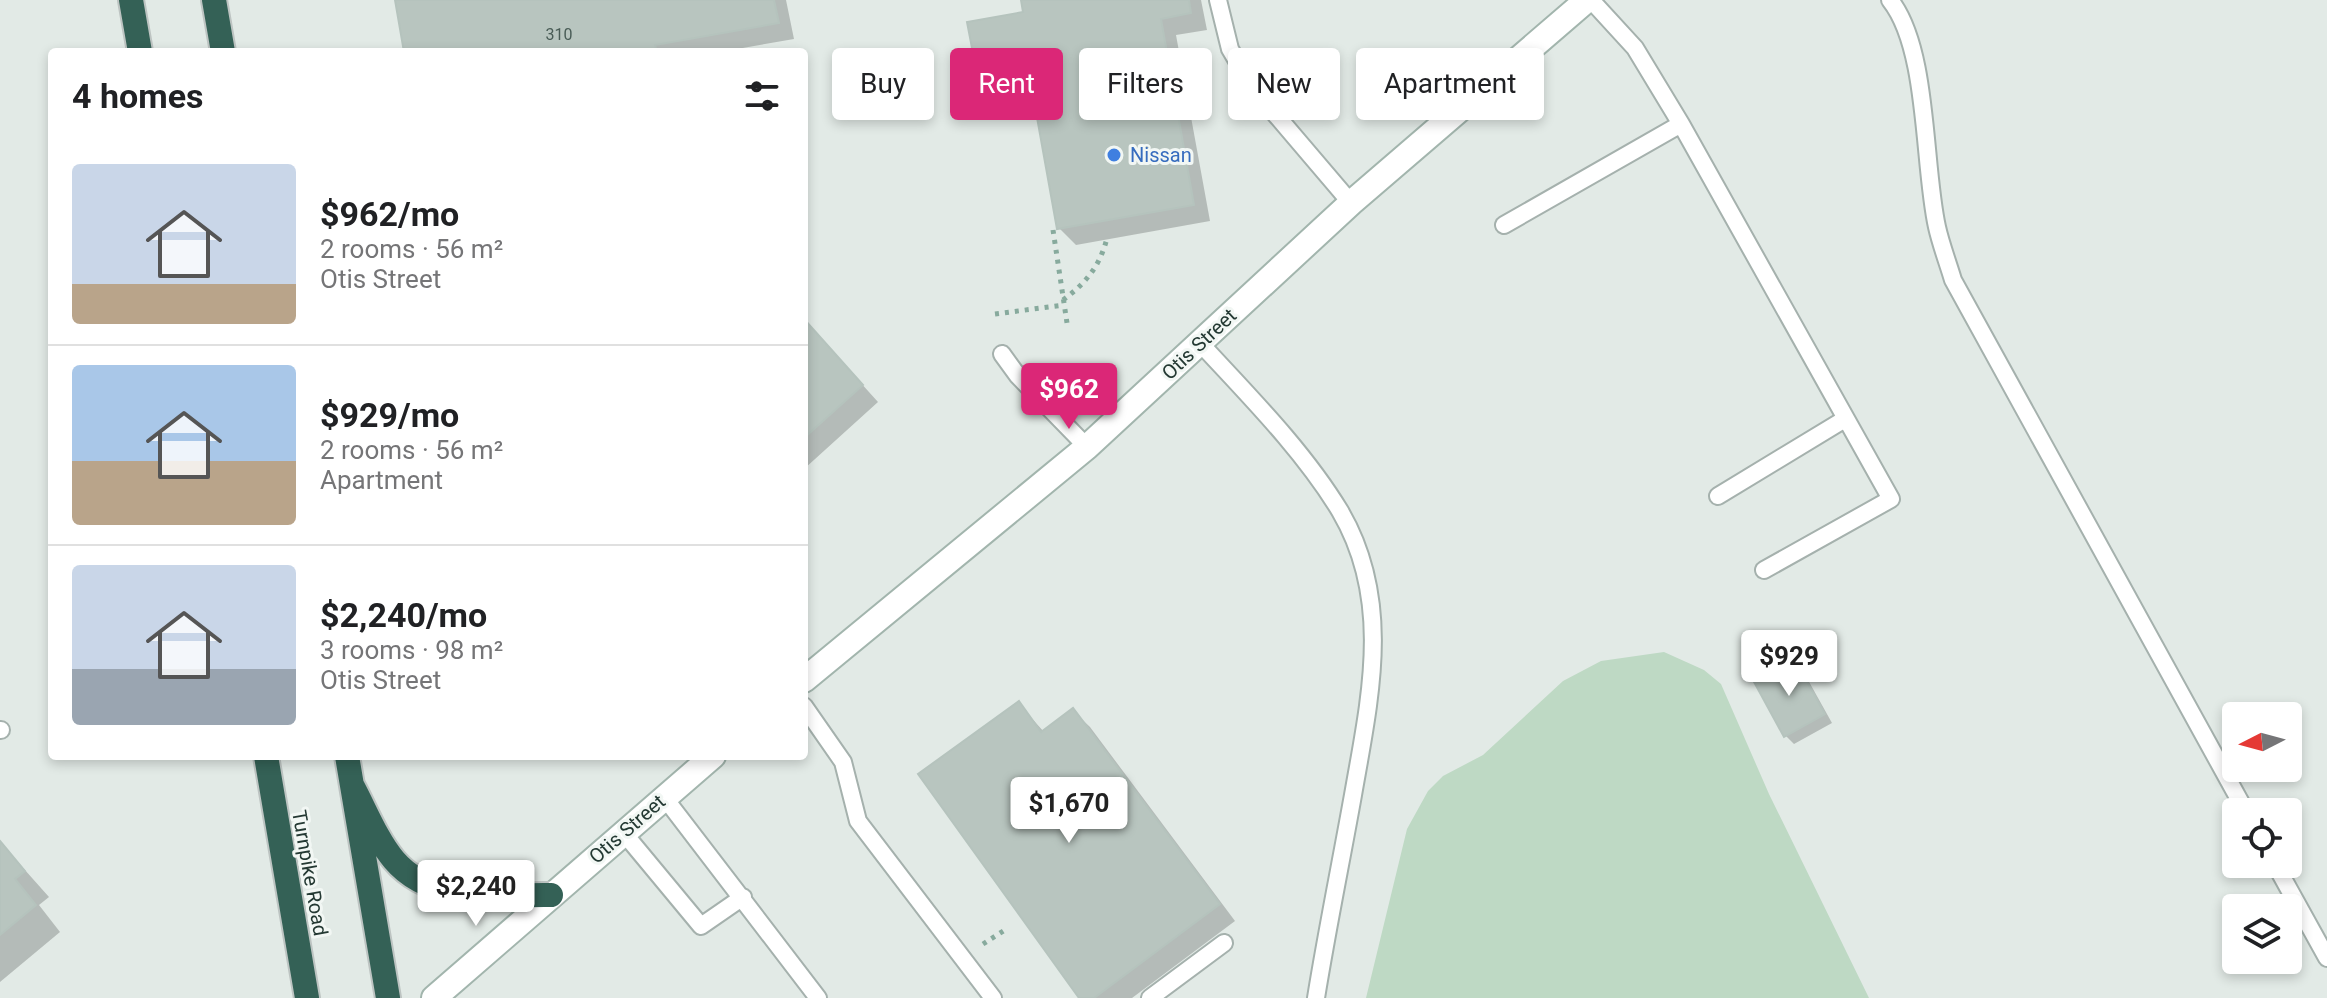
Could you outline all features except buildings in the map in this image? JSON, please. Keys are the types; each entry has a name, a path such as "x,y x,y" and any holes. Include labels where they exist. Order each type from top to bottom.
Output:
{"highway":[{"path":"131,0 139,48"},
{"path":"214,0 222,48"},
{"name":"Turnpike Road","path":"267,760 307,998"},
{"path":"348,760 388,998"},
{"path":"352,785 394,861 426,884 457,894 551,895"}],"main road":[{"name":"Otis Street","path":"808,677 1087,447 1351,203 1589,0"},
{"name":"Otis Street","path":"434,998 708,760"}],"lane":[{"path":"1218,0 1230,49 1253,88 1351,203"},
{"path":"1589,0 1635,48 1681,124 1891,499 1764,570"},
{"path":"1890,0 1898,10 1917,71 1937,227 1953,280 2238,798"},
{"path":"1504,225 1681,124"},
{"path":"1200,343 1285,440 1339,511 1364,564 1371,595 1372,688 1316,998"},
{"path":"1002,354 1018,376 1087,447"},
{"path":"1718,496 1845,419"},
{"path":"808,712 843,762 858,821 993,998"},
{"path":"664,797 818,998"},
{"path":"623,832 701,926 743,897"},
{"path":"2283,878 2327,958"},
{"path":"1150,998 1224,943"}],"path":[{"path":"1053,230 1067,323"},
{"path":"995,314 1064,302 1082,286 1102,259 1107,238"}],"green space":[{"path":"1664,652 1704,670 1721,684 1769,794 1869,998 1366,998 1407,829 1428,791 1443,776 1483,755 1563,681 1601,661"}],"place":[{"name":"Nissan","path":"1114,155"}]}
